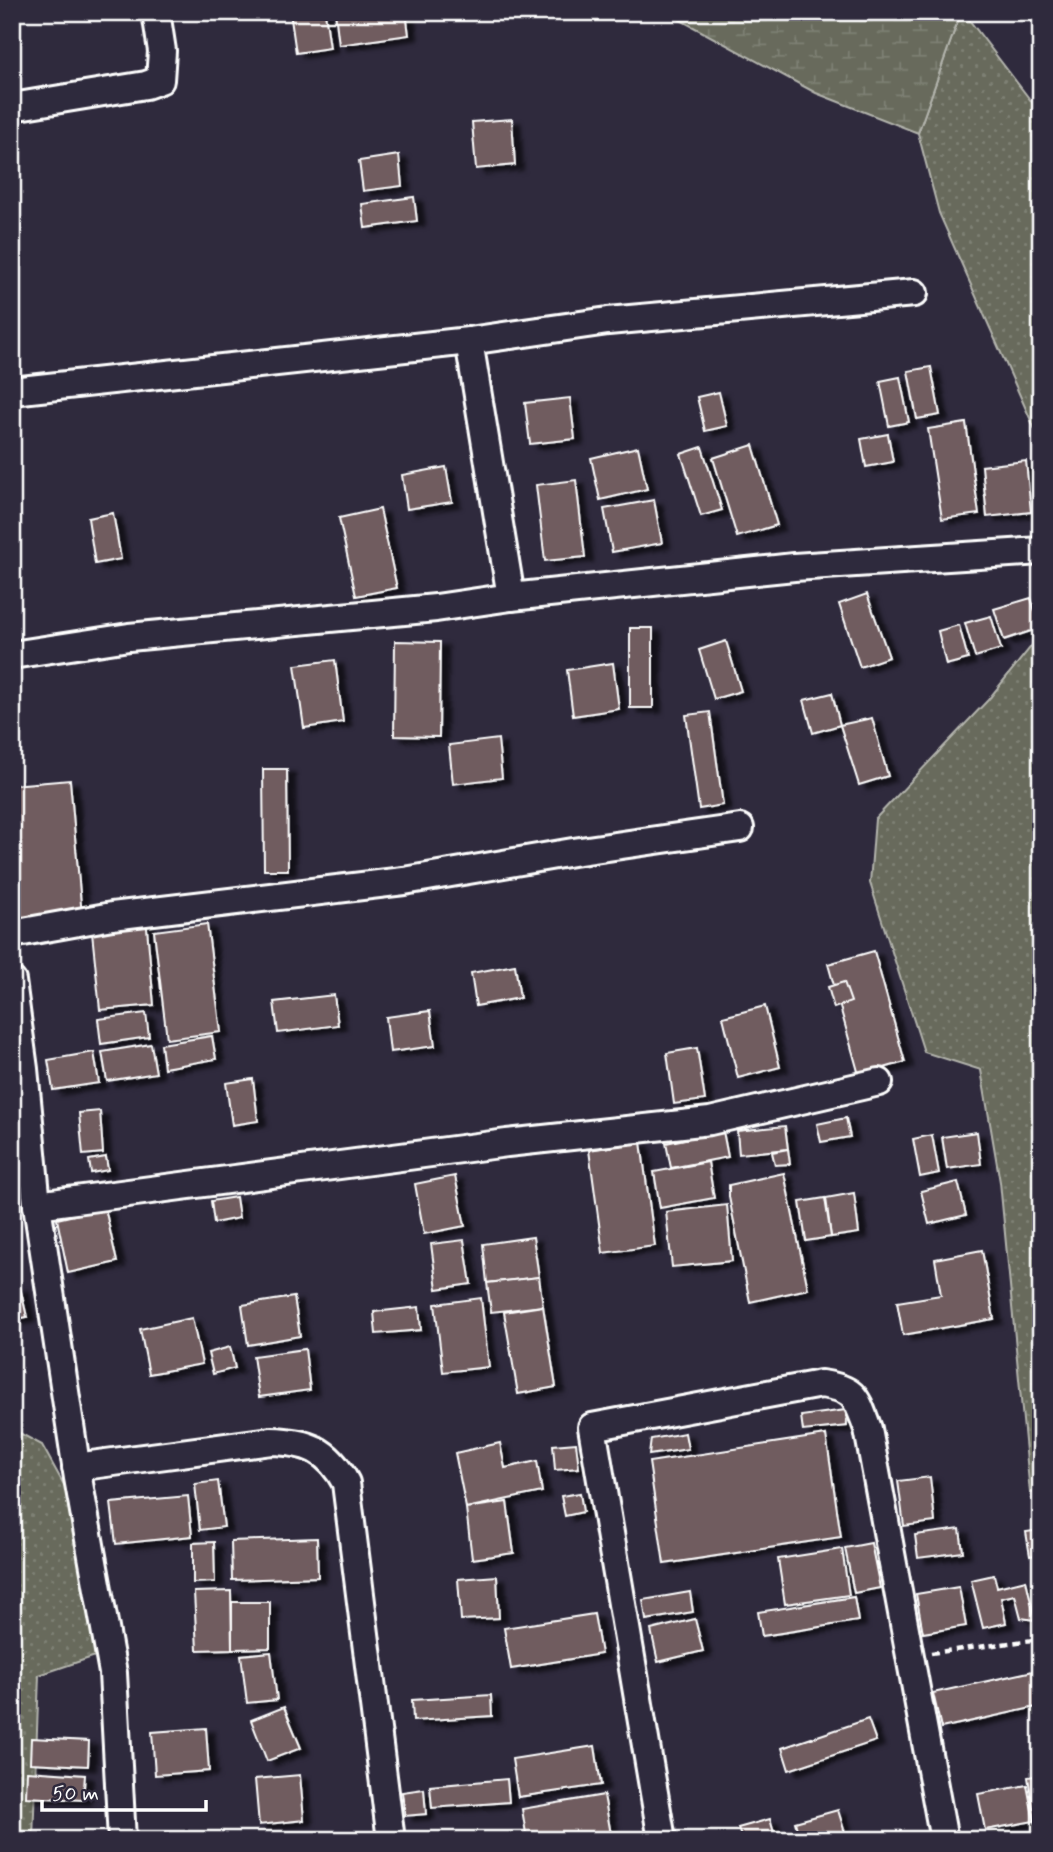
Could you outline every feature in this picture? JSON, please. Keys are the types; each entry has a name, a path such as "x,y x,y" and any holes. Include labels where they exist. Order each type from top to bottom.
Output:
{"street":[{"path":"12,107 146,85 160,80 162,51 156,12"},
{"path":"12,391 469,341 608,321 914,293"},
{"path":"469,341 511,597"},
{"path":"12,654 129,637 436,608 511,597 793,567 1041,551"},
{"path":"12,934 112,916 404,881 573,852 740,828"},
{"path":"12,981 24,1069 37,1205 76,1467 113,1673 122,1840"},
{"path":"37,1205 507,1143 710,1121 879,1082"},
{"path":"662,1840 592,1427 821,1384 850,1391 857,1399 868,1429 944,1840"},
{"path":"76,1467 271,1441 299,1442 320,1453 338,1468 346,1483 391,1840"}],"path":[{"path":"910,1656 1041,1639"}],"green space":[{"path":"662,12 961,12 918,133 816,93"},
{"path":"961,12 1041,114 1041,443 939,213 918,133"},
{"path":"1041,634 1041,1492 1030,1493 1000,1182 981,1070 924,1052 870,883 875,819 988,700"},
{"path":"12,1429 42,1445 100,1550 122,1647 39,1675 33,1840 12,1840"}],"building":[{"path":"290,12 325,12 330,48 296,53"},
{"path":"335,12 406,12 409,35 339,45"},
{"path":"512,119 515,165 476,169 472,122"},
{"path":"399,155 402,186 363,191 359,161"},
{"path":"414,197 417,221 365,228 362,204"},
{"path":"931,367 940,415 917,419 908,371"},
{"path":"900,377 909,422 889,426 880,381"},
{"path":"719,392 727,426 705,431 697,397"},
{"path":"570,398 575,439 530,444 525,403"},
{"path":"966,423 979,514 942,519 928,429"},
{"path":"888,434 893,462 866,467 861,439"},
{"path":"753,445 777,525 737,537 713,458"},
{"path":"638,447 647,489 600,500 591,458"},
{"path":"702,447 722,510 701,516 681,454"},
{"path":"1026,461 1031,512 987,517 982,466"},
{"path":"446,467 452,502 407,509 402,475"},
{"path":"576,480 585,557 545,561 536,485"},
{"path":"654,500 662,543 612,552 604,509"},
{"path":"380,509 397,588 356,596 339,518"},
{"path":"113,513 121,559 95,564 88,518"},
{"path":"867,594 889,657 860,667 839,604"},
{"path":"1031,598 1040,628 1004,640 994,609"},
{"path":"991,616 1001,649 975,657 965,623"},
{"path":"959,625 968,659 946,665 938,631"},
{"path":"630,628 653,628 653,708 630,708"},
{"path":"395,641 440,642 439,737 394,736"},
{"path":"726,641 741,691 714,699 699,650"},
{"path":"335,660 343,722 304,728 295,665"},
{"path":"613,663 619,709 573,716 567,670"},
{"path":"832,693 840,725 813,733 804,700"},
{"path":"710,712 723,805 699,809 686,715"},
{"path":"872,718 888,776 859,785 840,725"},
{"path":"498,739 502,778 453,784 449,745"},
{"path":"263,769 287,769 288,870 264,870"},
{"path":"70,780 82,916 19,922 12,842 12,785"},
{"path":"146,917 154,1005 100,1010 91,923"},
{"path":"207,924 221,1032 167,1039 154,931"},
{"path":"874,951 905,1062 859,1075 828,964"},
{"path":"515,965 520,998 476,1006 471,973"},
{"path":"844,982 851,1002 834,1008 828,987"},
{"path":"334,995 338,1025 278,1033 274,1002"},
{"path":"765,1006 780,1067 738,1078 723,1017"},
{"path":"430,1011 435,1046 390,1052 386,1017"},
{"path":"146,1013 149,1037 101,1044 98,1019"},
{"path":"212,1036 216,1059 164,1068 161,1044"},
{"path":"151,1044 156,1073 107,1081 102,1052"},
{"path":"697,1048 705,1100 674,1104 667,1053"},
{"path":"94,1052 99,1083 53,1090 48,1060"},
{"path":"253,1079 258,1121 232,1125 226,1083"},
{"path":"100,1111 103,1153 83,1155 79,1113"},
{"path":"846,1118 850,1137 821,1142 817,1124"},
{"path":"785,1126 788,1149 739,1154 737,1131"},
{"path":"723,1131 728,1157 671,1168 666,1143"},
{"path":"977,1132 981,1164 947,1169 942,1137"},
{"path":"932,1135 939,1173 920,1177 913,1139"},
{"path":"641,1142 655,1246 603,1253 589,1150"},
{"path":"788,1149 790,1164 775,1165 772,1152"},
{"path":"106,1157 108,1170 91,1173 89,1160"},
{"path":"708,1162 714,1198 660,1208 654,1172"},
{"path":"784,1173 808,1289 750,1302 729,1197 729,1185"},
{"path":"455,1176 465,1226 424,1234 415,1184"},
{"path":"958,1182 966,1215 929,1224 921,1191"},
{"path":"854,1193 859,1233 831,1237 826,1198"},
{"path":"236,1197 239,1218 214,1223 211,1201"},
{"path":"825,1198 831,1237 806,1241 800,1202"},
{"path":"727,1205 732,1261 672,1267 666,1212"},
{"path":"105,1208 117,1262 68,1273 57,1219"},
{"path":"533,1237 539,1277 487,1283 483,1244"},
{"path":"464,1240 471,1284 437,1289 431,1244"},
{"path":"982,1250 994,1319 903,1335 897,1302 941,1295 935,1259"},
{"path":"539,1277 543,1306 491,1312 487,1283"},
{"path":"20,1287 27,1317 12,1320 12,1289"},
{"path":"294,1297 300,1336 248,1345 242,1305"},
{"path":"481,1298 489,1367 443,1372 435,1304"},
{"path":"543,1306 556,1387 518,1394 504,1312"},
{"path":"419,1307 421,1330 376,1334 374,1312"},
{"path":"192,1318 202,1364 149,1374 140,1329"},
{"path":"230,1347 235,1368 213,1374 208,1353"},
{"path":"305,1349 310,1390 259,1397 253,1356"},
{"path":"846,1410 847,1426 803,1431 801,1416"},
{"path":"685,1433 688,1449 649,1455 651,1439"},
{"path":"826,1435 841,1537 664,1564 649,1462"},
{"path":"500,1443 505,1468 537,1461 542,1492 466,1508 455,1453"},
{"path":"576,1443 579,1468 555,1470 553,1445"},
{"path":"930,1477 935,1522 904,1526 898,1481"},
{"path":"218,1481 224,1527 200,1530 195,1484"},
{"path":"580,1493 583,1512 565,1516 561,1496"},
{"path":"188,1496 192,1536 116,1544 111,1503"},
{"path":"507,1502 514,1553 472,1559 466,1508"},
{"path":"960,1529 963,1552 918,1558 915,1535"},
{"path":"1041,1530 1041,1554 1030,1556 1026,1532"},
{"path":"317,1538 318,1577 232,1580 231,1541"},
{"path":"214,1542 215,1582 193,1583 193,1543"},
{"path":"871,1543 880,1588 854,1593 845,1548"},
{"path":"842,1549 849,1595 785,1604 778,1559"},
{"path":"994,1575 997,1587 1026,1580 1035,1620 1021,1618 1015,1595 1001,1598 1006,1623 983,1628 971,1580"},
{"path":"497,1576 499,1618 461,1620 458,1579"},
{"path":"959,1587 966,1626 923,1633 916,1594"},
{"path":"231,1591 232,1649 197,1650 194,1592"},
{"path":"690,1592 693,1612 646,1620 643,1600"},
{"path":"854,1597 858,1621 762,1636 758,1612"},
{"path":"1035,1601 1041,1601 1041,1622 1036,1622"},
{"path":"232,1602 270,1602 270,1648 232,1649"},
{"path":"594,1614 601,1654 511,1669 504,1628"},
{"path":"695,1619 703,1651 658,1662 651,1630"},
{"path":"271,1652 277,1700 247,1703 241,1655"},
{"path":"1038,1670 1041,1706 941,1728 933,1693"},
{"path":"491,1695 492,1716 413,1721 412,1700"},
{"path":"284,1707 301,1748 267,1761 251,1720"},
{"path":"868,1719 876,1741 789,1770 782,1748"},
{"path":"206,1728 209,1771 155,1775 152,1732"},
{"path":"31,1738 89,1741 88,1766 30,1763"},
{"path":"595,1746 601,1785 518,1797 512,1759"},
{"path":"27,1771 85,1775 83,1800 26,1797"},
{"path":"300,1775 304,1820 259,1825 255,1779"},
{"path":"1041,1775 1041,1825 1036,1826 1028,1777"},
{"path":"507,1779 509,1802 432,1808 430,1786"},
{"path":"1027,1785 1034,1821 985,1830 978,1794"},
{"path":"424,1789 426,1814 405,1816 402,1792"},
{"path":"604,1795 612,1840 527,1840 522,1809"},
{"path":"838,1810 846,1836 833,1840 800,1840 795,1822"},
{"path":"770,1819 776,1840 742,1840 738,1828"}]}
